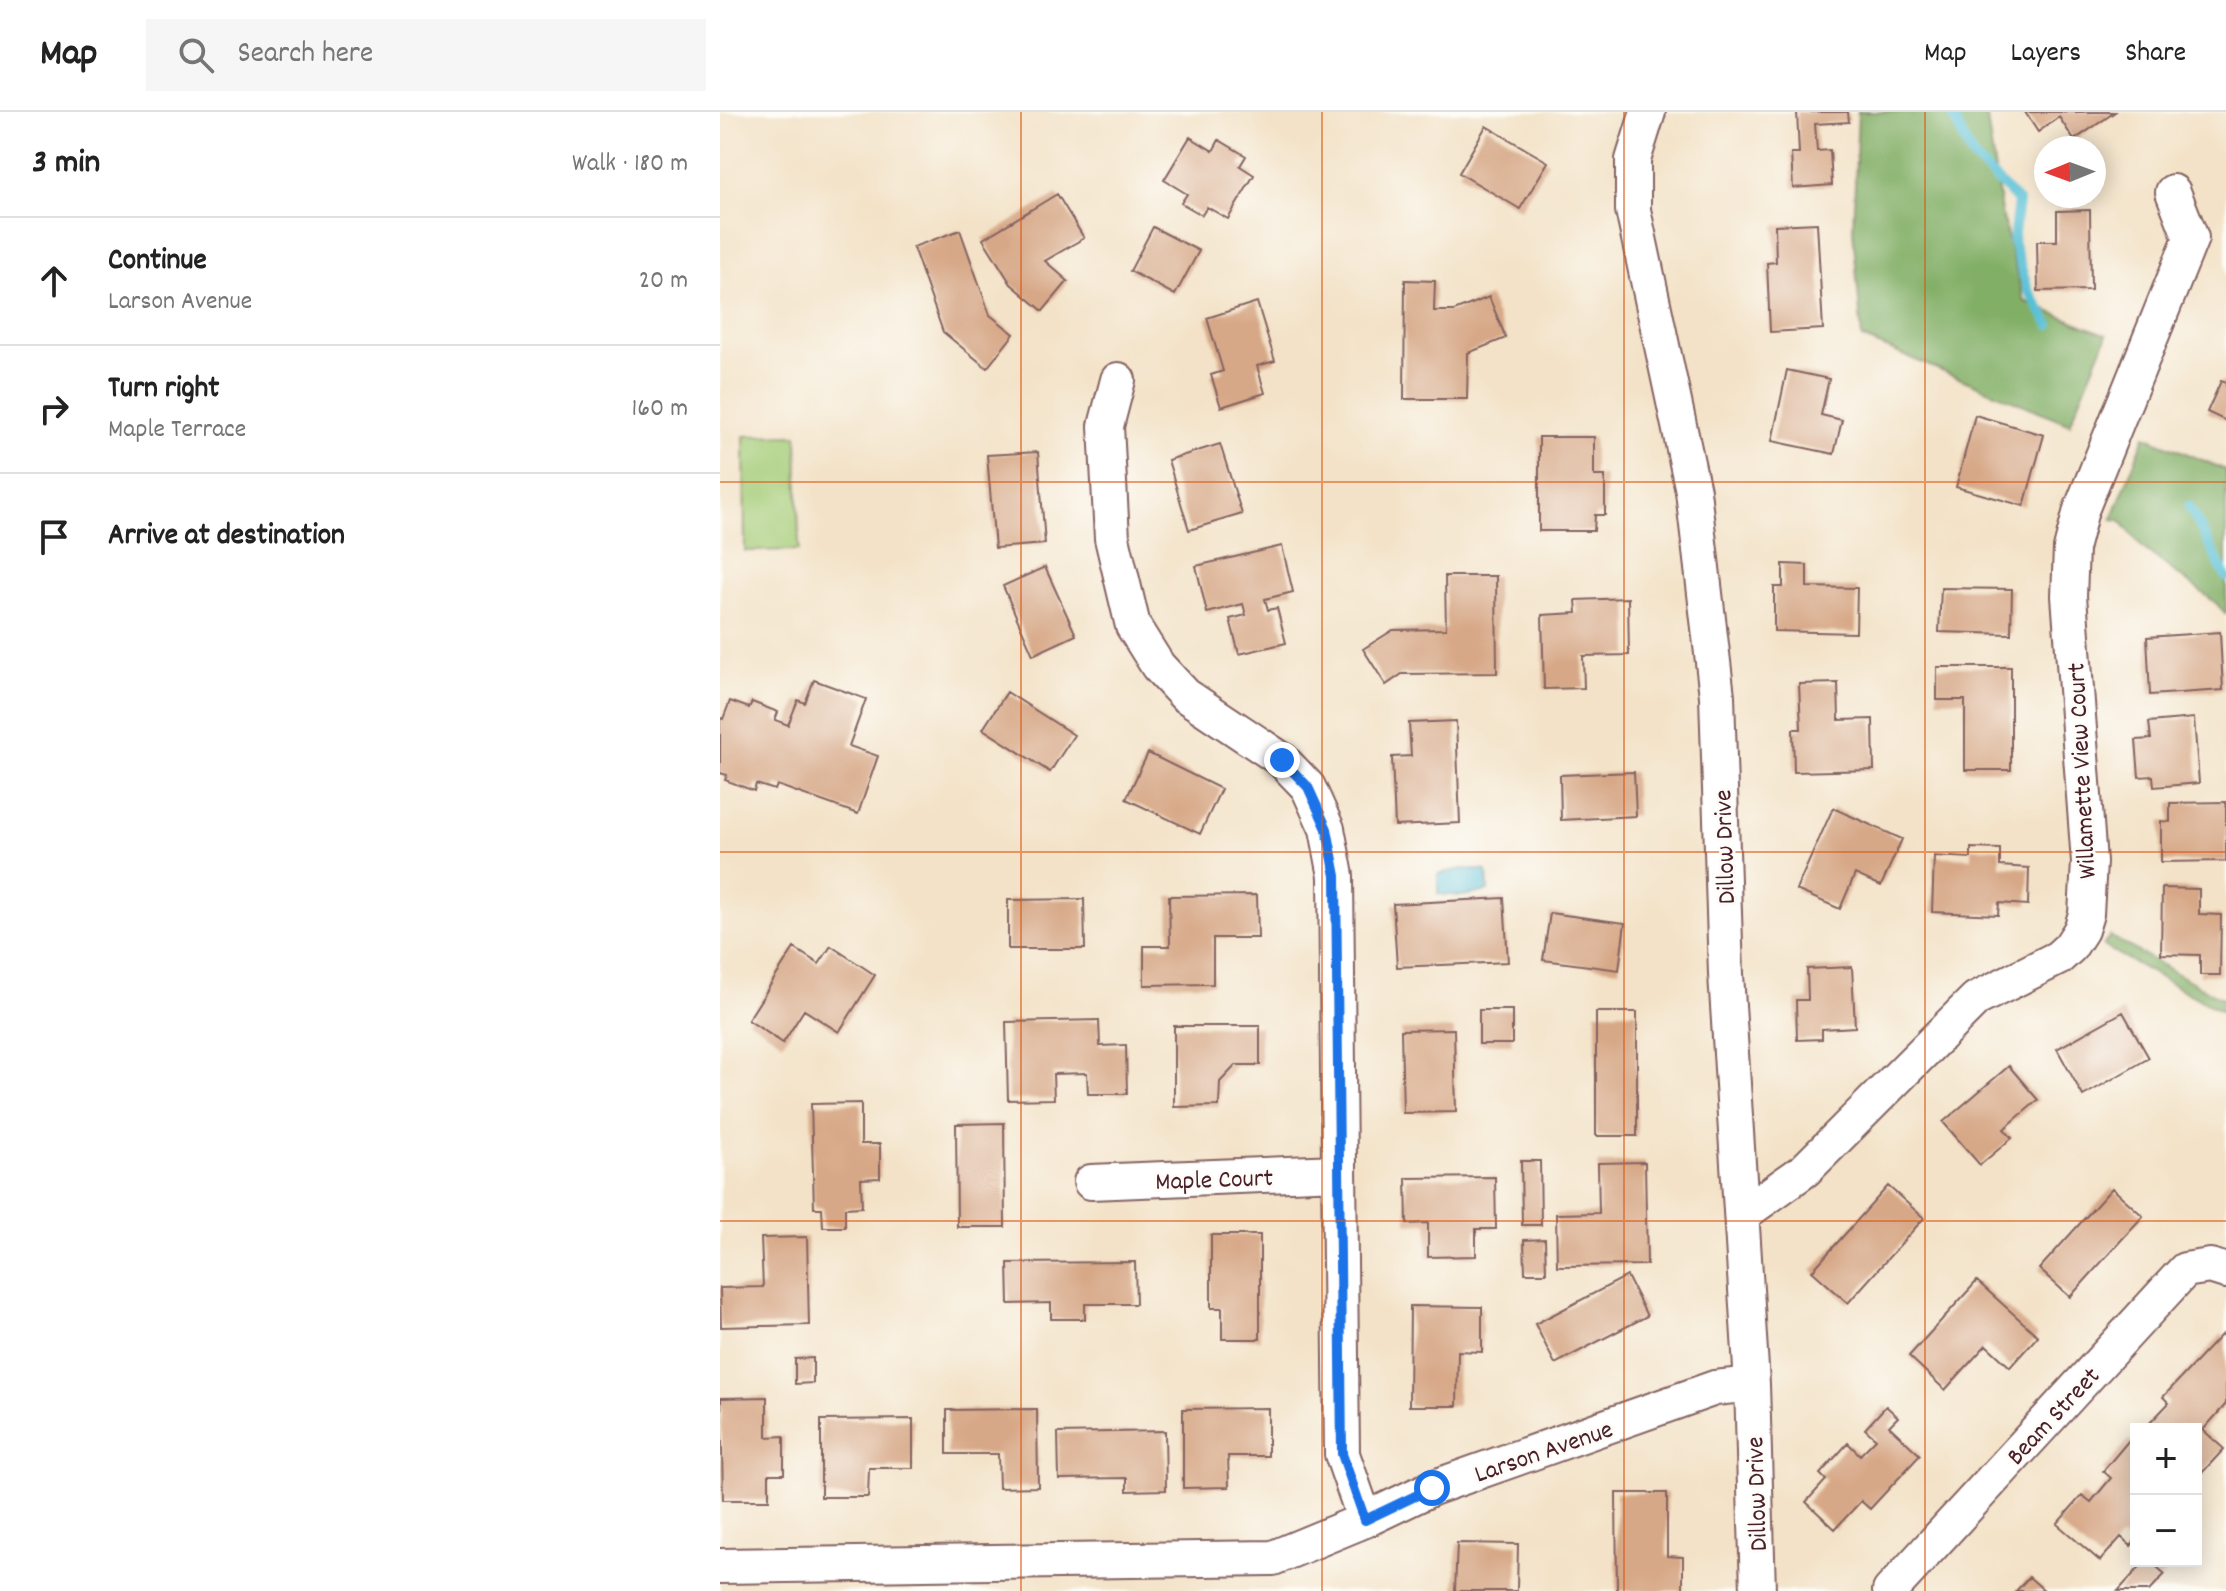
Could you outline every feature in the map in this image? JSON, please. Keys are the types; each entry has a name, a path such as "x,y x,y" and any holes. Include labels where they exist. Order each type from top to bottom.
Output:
{"street":[{"name":"Dillow Drive","path":"1648,112 1633,160 1633,210 1682,429 1711,625 1722,784 1726,974 1752,1384 1758,1591"},
{"name":"Willamette View Court","path":"1743,1214 1805,1170 1976,999 2058,958 2081,930 2086,914 2089,862 2069,596 2071,549 2081,510 2191,238 2173,192"},
{"path":"1118,380 1106,426 1112,528 1133,626 1158,666 1185,695 1282,760 1308,787 1327,829 1336,876 1342,1454 1365,1520"},
{"name":"Maple Court","path":"1091,1182 1338,1172"},
{"name":"Beam Street","path":"1890,1591 2185,1270 2210,1266 2226,1271"},
{"name":"Larson Avenue","path":"720,1566 925,1577 1273,1558 1432,1488 1715,1388 1752,1384"}],"green space":[{"path":"1858,112 1986,112 2001,212 2024,301 2107,335 2070,424 1862,338 1853,230"},
{"path":"797,435 799,550 745,551 744,436"},
{"path":"2145,436 2226,470 2226,614 2143,548 2120,520 2112,519"},
{"path":"2110,936 2226,1001 2226,1014 2103,946"}],"water":[{"path":"1462,869 1487,871 1488,891 1463,896 1438,894 1438,874"}],"building":[{"path":"1797,112 1848,112 1849,122 1815,124 1817,151 1830,150 1832,185 1793,188 1791,153 1799,153"},
{"path":"2025,112 2115,112 2080,136 2071,136 2059,117 2038,132"},
{"path":"1486,126 1548,162 1520,209 1459,173"},
{"path":"1190,137 1213,151 1219,140 1246,156 1240,166 1254,175 1228,219 1207,207 1202,215 1181,203 1187,194 1164,180"},
{"path":"1057,194 1084,238 1045,261 1068,281 1043,311 1011,284 983,239"},
{"path":"2090,210 2091,290 2038,291 2037,241 2057,241 2057,211"},
{"path":"1817,223 1823,329 1770,332 1767,263 1776,262 1775,225"},
{"path":"1153,227 1199,251 1175,295 1130,271"},
{"path":"960,230 990,315 1014,334 987,368 943,332 913,247"},
{"path":"1405,280 1435,281 1434,311 1454,311 1489,297 1506,338 1468,353 1467,399 1404,399"},
{"path":"1257,302 1275,361 1257,366 1265,393 1221,407 1211,375 1223,371 1207,318"},
{"path":"1787,370 1829,379 1821,415 1842,420 1834,454 1772,441"},
{"path":"2221,381 2226,383 2226,421 2207,412"},
{"path":"1975,415 2044,435 2024,506 1956,487"},
{"path":"1539,437 1594,437 1594,476 1605,476 1605,515 1595,515 1594,531 1539,531"},
{"path":"1220,444 1242,514 1189,530 1168,460"},
{"path":"1038,452 1045,544 995,548 987,455"},
{"path":"1282,546 1293,592 1265,599 1268,610 1277,608 1286,643 1239,654 1230,619 1246,615 1243,604 1207,613 1196,566"},
{"path":"1783,564 1807,565 1807,587 1857,588 1856,633 1774,631 1774,587 1783,587"},
{"path":"1045,567 1076,635 1033,655 1003,586"},
{"path":"1445,576 1496,576 1497,673 1402,674 1386,685 1363,649 1393,630 1446,629"},
{"path":"1941,588 2012,589 2011,634 1939,632"},
{"path":"1628,598 1629,655 1583,656 1584,688 1544,689 1542,615 1577,613 1576,600"},
{"path":"2220,632 2223,690 2150,695 2147,637"},
{"path":"1937,667 2011,667 2011,770 1965,770 1965,700 1937,700"},
{"path":"814,680 866,699 849,746 878,756 858,814 777,785 775,790 756,784 754,791 725,780 727,775 720,773 720,718 723,719 730,701 749,708 752,702 778,712 775,720 788,725 798,700 805,703"},
{"path":"1838,683 1839,720 1873,719 1874,770 1794,772 1793,729 1801,729 1799,684"},
{"path":"1007,692 1074,735 1050,772 983,729"},
{"path":"2194,718 2199,783 2154,787 2153,776 2139,777 2136,740 2151,739 2149,722"},
{"path":"1456,721 1460,823 1395,826 1392,757 1411,756 1409,723"},
{"path":"1148,753 1221,789 1200,834 1126,799"},
{"path":"1634,772 1636,816 1561,820 1560,775"},
{"path":"2226,802 2226,861 2161,862 2161,821 2170,822 2170,803"},
{"path":"1833,808 1902,839 1881,886 1855,874 1840,909 1796,890"},
{"path":"1971,848 2000,849 2000,866 2029,868 2028,905 1999,903 1998,915 1932,912 1934,856 1971,858"},
{"path":"2162,888 2199,889 2199,914 2221,915 2220,975 2200,975 2200,955 2161,954"},
{"path":"1257,895 1258,938 1213,938 1213,984 1144,985 1144,946 1170,946 1169,896"},
{"path":"1504,898 1508,962 1397,967 1393,904"},
{"path":"1084,899 1085,949 1008,949 1008,900"},
{"path":"1550,913 1625,923 1619,970 1543,960"},
{"path":"831,946 875,975 839,1032 804,1010 783,1043 748,1020 794,948 819,964"},
{"path":"1852,967 1855,1027 1822,1029 1822,1039 1797,1040 1796,1000 1808,1000 1807,969"},
{"path":"1479,1010 1512,1010 1512,1044 1479,1044"},
{"path":"1596,1012 1637,1012 1637,1136 1596,1136"},
{"path":"2123,1012 2149,1058 2083,1096 2057,1049"},
{"path":"1099,1020 1100,1046 1126,1045 1127,1094 1088,1094 1087,1073 1053,1074 1054,1099 1008,1100 1006,1022"},
{"path":"1174,1026 1260,1026 1260,1065 1236,1065 1220,1082 1219,1106 1174,1107"},
{"path":"1454,1029 1456,1112 1403,1113 1401,1030"},
{"path":"2009,1066 2038,1100 2004,1129 2012,1138 1980,1165 1943,1122"},
{"path":"861,1103 861,1144 880,1144 880,1178 861,1179 862,1207 845,1208 845,1227 823,1227 822,1208 814,1208 811,1104"},
{"path":"1004,1123 1005,1227 957,1227 956,1124"},
{"path":"1521,1161 1540,1161 1541,1225 1522,1225"},
{"path":"1645,1162 1647,1265 1557,1266 1556,1214 1599,1213 1598,1163"},
{"path":"1495,1177 1496,1229 1476,1229 1476,1256 1428,1257 1428,1223 1407,1224 1406,1178"},
{"path":"1888,1186 1924,1218 1848,1303 1812,1271"},
{"path":"2112,1188 2143,1216 2070,1297 2039,1269"},
{"path":"1211,1235 1260,1235 1260,1339 1222,1339 1222,1308 1211,1308"},
{"path":"807,1237 809,1325 721,1327 720,1288 763,1287 761,1238"},
{"path":"1545,1239 1546,1273 1525,1273 1524,1240"},
{"path":"1135,1262 1136,1304 1085,1304 1085,1319 1051,1319 1051,1303 1009,1304 1008,1263"},
{"path":"1627,1276 1647,1316 1555,1364 1535,1324"},
{"path":"1977,1281 2038,1336 2010,1367 1986,1345 1945,1390 1909,1356"},
{"path":"1410,1306 1482,1307 1482,1352 1458,1351 1457,1406 1409,1406"},
{"path":"2222,1334 2226,1338 2226,1404 2203,1430 2224,1449 2202,1473 2202,1423 2150,1423 2169,1403 2163,1397"},
{"path":"813,1358 813,1383 795,1384 795,1359"},
{"path":"767,1397 767,1437 784,1436 784,1474 769,1474 769,1500 723,1500 721,1398"},
{"path":"1886,1406 1898,1417 1889,1426 1920,1455 1870,1509 1861,1501 1835,1529 1806,1502 1826,1480 1820,1474 1848,1443 1860,1455 1876,1439 1865,1429"},
{"path":"1268,1408 1268,1456 1228,1456 1229,1487 1183,1488 1183,1409"},
{"path":"1037,1409 1038,1487 999,1488 998,1454 947,1454 947,1410"},
{"path":"913,1419 913,1468 869,1468 868,1497 821,1497 821,1420"},
{"path":"1165,1431 1166,1490 1127,1491 1127,1478 1059,1479 1058,1433"},
{"path":"2130,1441 2130,1545 2121,1537 2100,1561 2057,1524 2082,1495 2091,1502 2111,1478 2103,1471"},
{"path":"1616,1493 1667,1493 1667,1556 1683,1557 1683,1591 1617,1591"},
{"path":"1457,1543 1518,1544 1517,1591 1455,1591"},
{"path":"2140,1567 2157,1567 2165,1574 2149,1591 2118,1591"},
{"path":"2029,1577 2045,1591 2016,1591"}],"waterway":[{"path":"1951,112 1972,156 2018,201 2013,241 2028,290 2050,325"},
{"path":"2189,506 2226,577"}],"route":[{"path":"1282,760 1308,787 1327,829 1336,876 1342,1454 1365,1520 1432,1488"}]}
